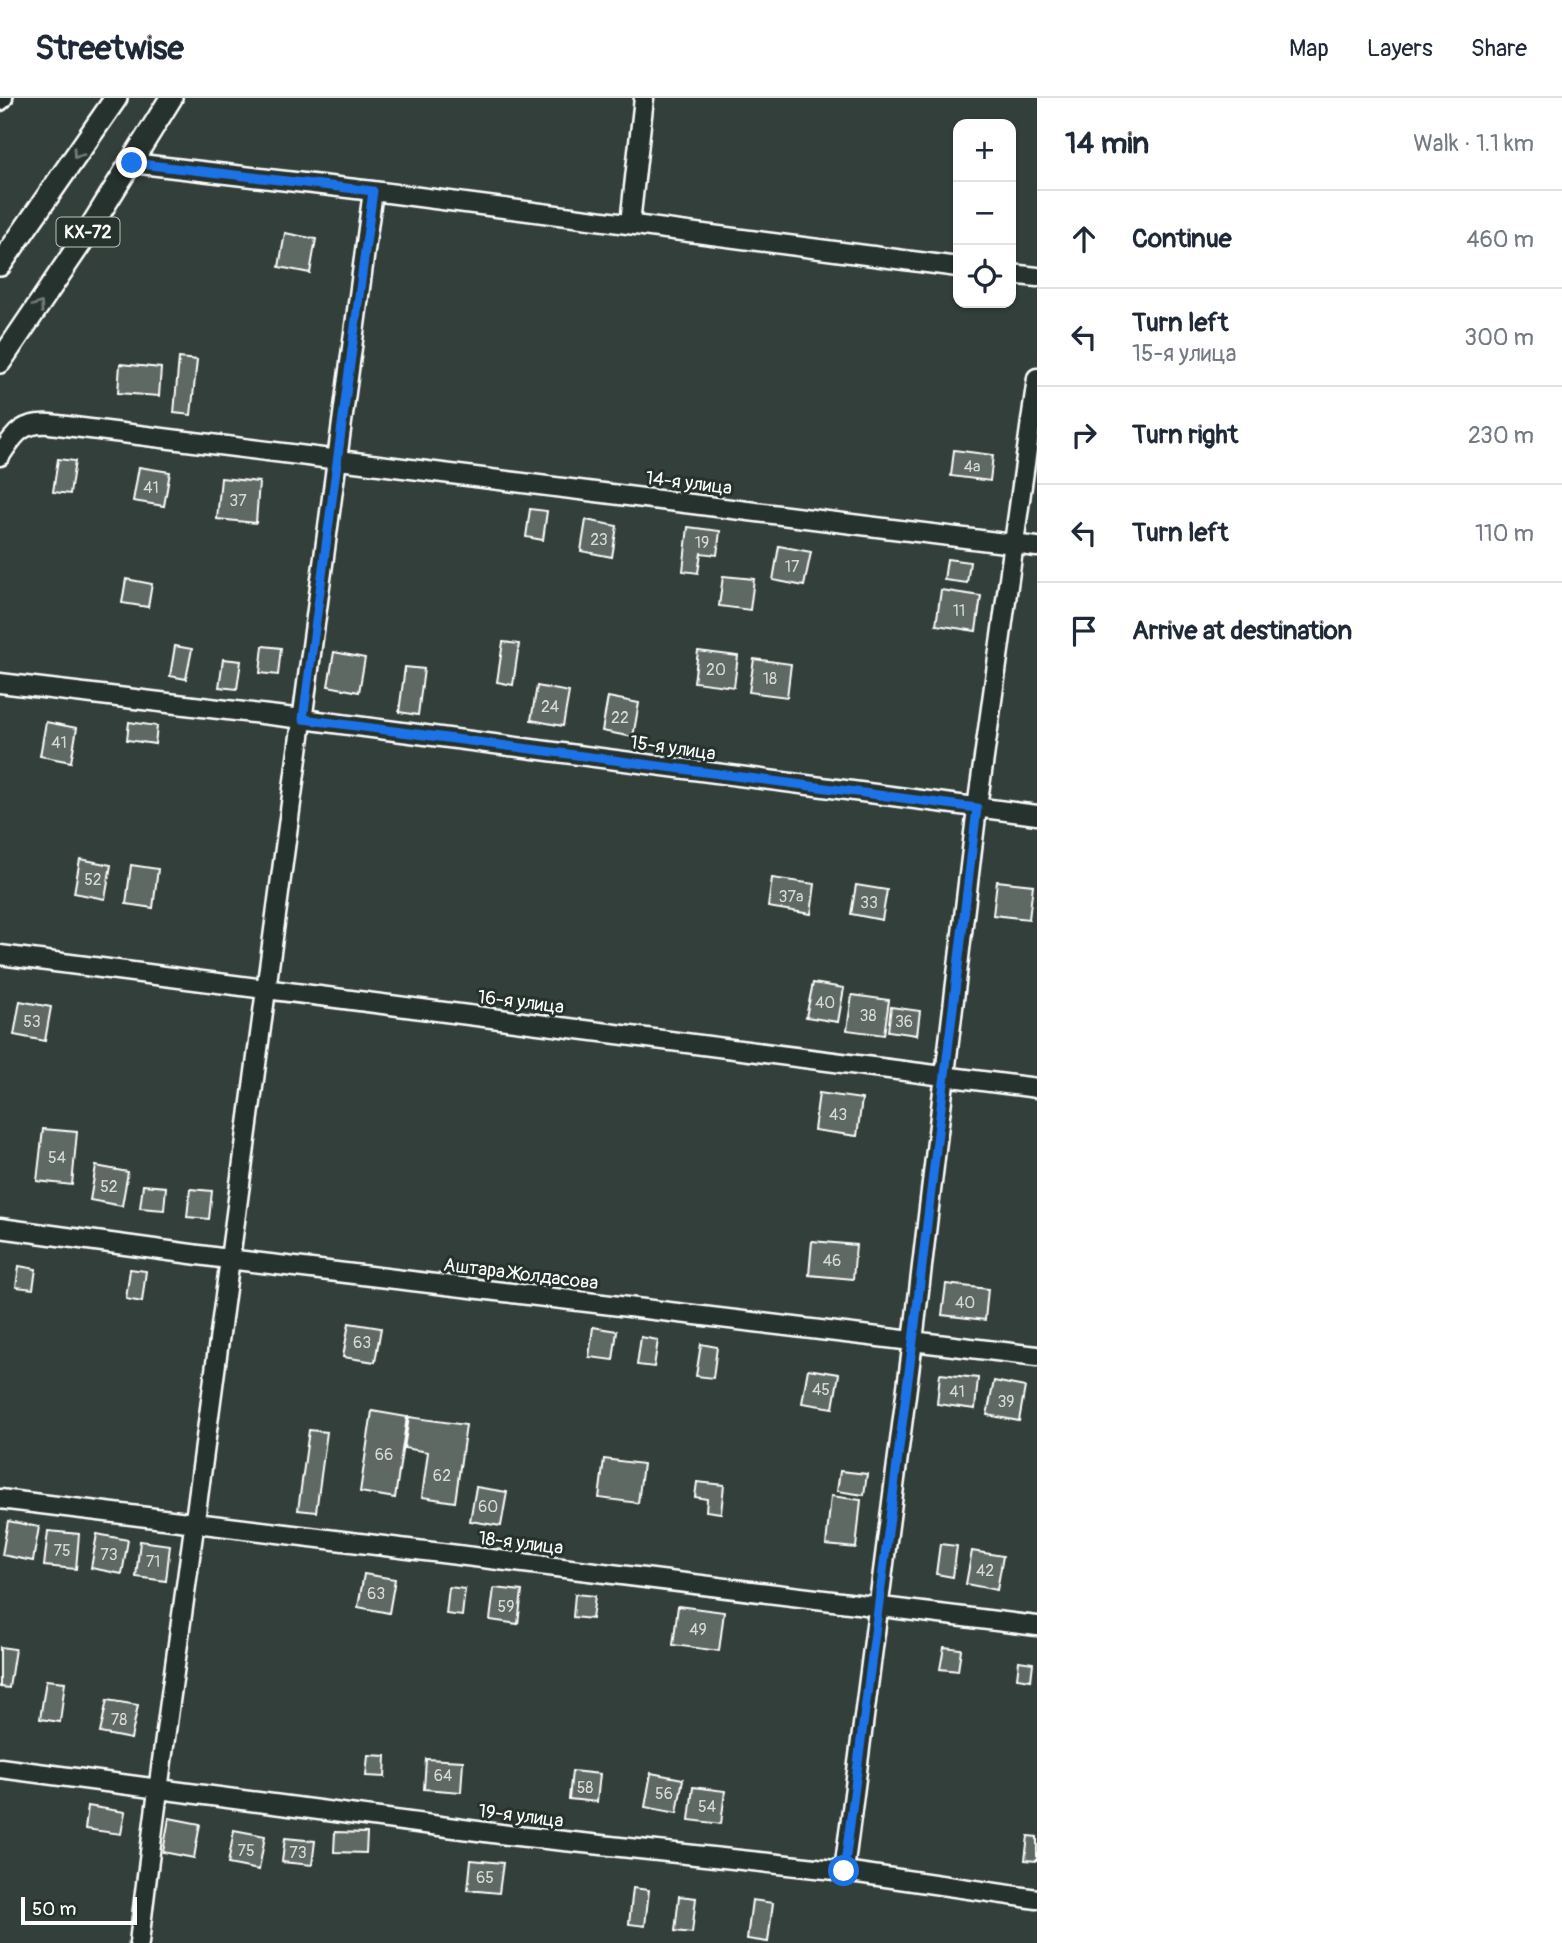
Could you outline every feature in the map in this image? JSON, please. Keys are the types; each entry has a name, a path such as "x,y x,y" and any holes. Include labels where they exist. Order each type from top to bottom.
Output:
{"main road":[{"name":"КХ-72","path":"0,265 116,98"},
{"name":"КХ-72","path":"0,362 85,238 171,98"}],"street":[{"path":"630,223 644,98"},
{"path":"132,163 630,223 953,266"},
{"path":"139,1943 157,1790 373,191"},
{"path":"1016,275 1037,277"},
{"path":"844,1871 913,1341 977,808 1037,378"},
{"name":"14-я улица","path":"0,456 14,435 36,423 1037,547"},
{"name":"15-я улица","path":"0,683 303,719 1037,815"},
{"name":"16-я улица","path":"0,955 1037,1088"},
{"name":"Аштара Жолдасова","path":"0,1228 228,1259 1037,1356"},
{"name":"18-я улица","path":"0,1499 1037,1626"},
{"name":"19-я улица","path":"0,1768 508,1835 844,1871 1037,1899"}],"building":[{"path":"285,233 316,239 310,273 279,267"},
{"path":"179,358 197,360 191,415 174,413"},
{"path":"120,364 161,368 159,396 118,393"},
{"path":"954,450 993,455 990,481 951,476"},
{"path":"58,459 75,461 70,494 53,492"},
{"path":"139,467 170,472 164,506 133,501"},
{"path":"221,478 259,482 256,523 217,519"},
{"path":"530,509 547,511 543,540 526,537"},
{"path":"586,520 617,526 612,557 581,551"},
{"path":"688,527 720,531 717,555 701,553 698,573 683,571"},
{"path":"779,546 811,552 804,586 773,580"},
{"path":"947,559 970,562 967,583 944,580"},
{"path":"723,576 754,579 750,610 719,606"},
{"path":"126,579 152,584 148,607 122,603"},
{"path":"941,590 981,596 976,631 936,625"},
{"path":"503,642 519,644 513,685 497,682"},
{"path":"175,646 192,649 186,679 170,676"},
{"path":"263,646 281,648 278,675 260,673"},
{"path":"698,651 738,656 734,687 694,682"},
{"path":"334,652 365,658 359,692 328,686"},
{"path":"223,659 241,661 237,689 219,687"},
{"path":"754,659 791,664 787,697 749,692"},
{"path":"405,667 424,669 418,715 399,712"},
{"path":"537,686 569,692 563,726 531,720"},
{"path":"608,697 639,703 633,737 602,731"},
{"path":"46,722 77,728 71,762 40,756"},
{"path":"129,722 157,726 155,744 127,740"},
{"path":"80,859 111,865 105,899 74,893"},
{"path":"131,865 158,869 153,908 126,904"},
{"path":"772,878 815,884 811,914 768,907"},
{"path":"997,881 1033,885 1029,919 993,915"},
{"path":"856,885 887,890 882,920 851,914"},
{"path":"813,983 844,988 838,1022 806,1017"},
{"path":"852,995 889,1000 884,1035 847,1030"},
{"path":"20,1001 51,1007 45,1041 14,1035"},
{"path":"891,1007 920,1011 917,1035 888,1031"},
{"path":"819,1093 862,1099 857,1136 814,1130"},
{"path":"43,1129 77,1132 72,1185 37,1181"},
{"path":"96,1166 128,1172 122,1206 90,1200"},
{"path":"143,1185 166,1187 164,1210 140,1208"},
{"path":"190,1189 212,1191 209,1219 187,1217"},
{"path":"812,1241 856,1245 853,1279 809,1275"},
{"path":"19,1266 36,1269 33,1289 16,1287"},
{"path":"130,1269 146,1271 142,1302 126,1299"},
{"path":"946,1284 988,1289 985,1320 942,1315"},
{"path":"349,1323 381,1328 375,1362 343,1357"},
{"path":"593,1327 617,1331 613,1360 589,1357"},
{"path":"641,1337 658,1340 654,1367 637,1365"},
{"path":"701,1344 717,1347 713,1378 696,1376"},
{"path":"808,1369 839,1374 833,1408 802,1403"},
{"path":"940,1374 978,1378 975,1409 937,1404"},
{"path":"994,1381 1025,1387 1019,1421 987,1415"},
{"path":"372,1411 407,1417 395,1498 360,1492"},
{"path":"409,1417 466,1425 455,1502 422,1497 428,1452 404,1448"},
{"path":"309,1430 327,1432 316,1512 298,1510"},
{"path":"604,1459 643,1464 638,1503 599,1498"},
{"path":"840,1471 867,1474 864,1495 837,1491"},
{"path":"697,1482 724,1485 721,1513 706,1511 707,1499 695,1497"},
{"path":"476,1487 507,1492 501,1526 470,1521"},
{"path":"831,1496 861,1500 856,1548 826,1545"},
{"path":"8,1521 39,1527 33,1561 2,1555"},
{"path":"48,1531 79,1534 76,1569 44,1566"},
{"path":"97,1534 128,1540 122,1574 91,1568"},
{"path":"140,1541 170,1545 166,1581 136,1577"},
{"path":"940,1544 957,1546 953,1577 936,1574"},
{"path":"972,1551 1003,1556 997,1590 966,1584"},
{"path":"364,1574 395,1579 389,1613 358,1607"},
{"path":"449,1587 465,1589 462,1616 446,1614"},
{"path":"494,1588 522,1591 518,1624 490,1620"},
{"path":"575,1594 595,1596 592,1619 573,1617"},
{"path":"678,1606 724,1612 719,1651 673,1645"},
{"path":"0,1647 15,1649 9,1688 0,1687"},
{"path":"944,1647 961,1649 958,1671 940,1669"},
{"path":"1019,1661 1033,1663 1031,1680 1017,1678"},
{"path":"46,1680 65,1682 60,1722 40,1719"},
{"path":"107,1700 138,1705 131,1739 100,1733"},
{"path":"368,1755 386,1756 385,1777 366,1776"},
{"path":"426,1759 463,1761 461,1792 424,1789"},
{"path":"572,1771 600,1774 597,1802 569,1799"},
{"path":"651,1773 683,1779 677,1813 645,1807"},
{"path":"693,1787 725,1791 721,1824 689,1820"},
{"path":"88,1806 125,1812 121,1834 85,1829"},
{"path":"169,1818 200,1824 194,1858 163,1852"},
{"path":"234,1830 265,1836 259,1870 228,1864"},
{"path":"335,1832 367,1833 366,1853 334,1852"},
{"path":"1028,1836 1037,1837 1037,1861 1025,1860"},
{"path":"285,1838 315,1841 312,1865 282,1862"},
{"path":"471,1860 503,1863 499,1893 468,1890"},
{"path":"633,1888 649,1890 645,1926 629,1924"},
{"path":"679,1896 696,1898 692,1933 675,1931"},
{"path":"752,1900 773,1903 768,1942 747,1939"}],"route":[{"path":"132,163 373,191 303,719 977,808 913,1341 844,1871"}]}
